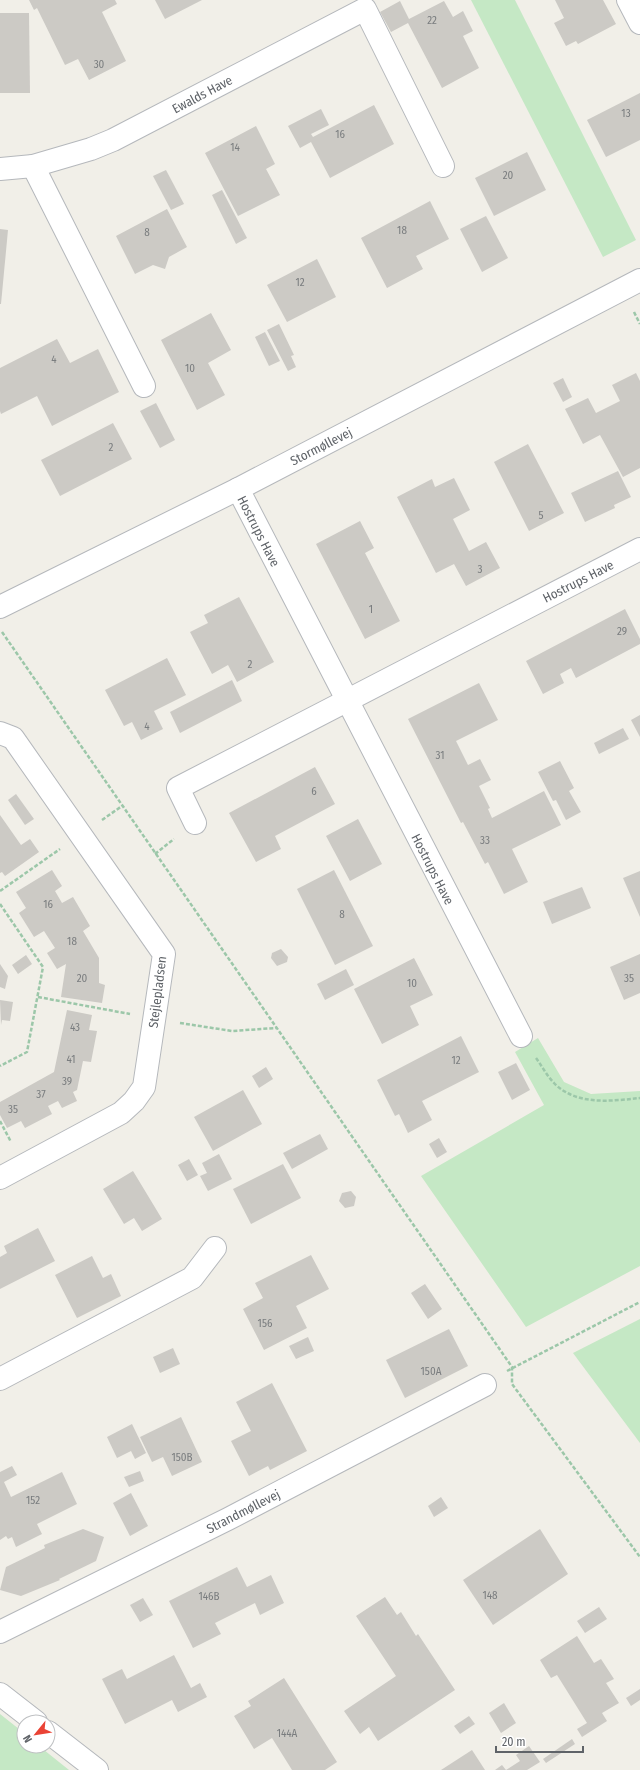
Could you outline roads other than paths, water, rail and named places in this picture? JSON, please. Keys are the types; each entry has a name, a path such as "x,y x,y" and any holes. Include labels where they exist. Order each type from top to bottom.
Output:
{"street":[{"path":"628,0 640,24"},
{"name":"Ewalds Have","path":"0,169 33,166 91,149 124,136 365,9 443,166"},
{"path":"33,166 144,386"},
{"name":"Stormøllevej","path":"0,606 238,489 640,280"},
{"name":"Hostrups Have","path":"238,489 346,701 521,1036"},
{"name":"Hostrups Have","path":"195,822 178,788 640,549"},
{"name":"Stejlepladsen","path":"0,733 13,738 164,954 144,1087 134,1101 121,1113 0,1178"},
{"path":"0,1379 192,1278 215,1248"},
{"name":"Strandmøllevej","path":"0,1632 235,1515 484,1385"},
{"path":"0,1694 26,1714"},
{"path":"56,1738 97,1770"}]}
